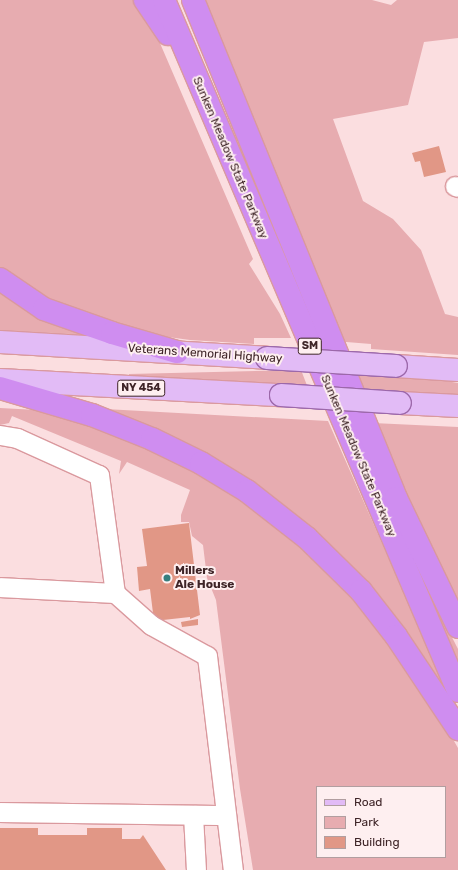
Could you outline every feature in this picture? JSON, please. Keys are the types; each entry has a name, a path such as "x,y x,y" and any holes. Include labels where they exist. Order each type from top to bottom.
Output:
{"highway":[{"path":"146,0 201,90"},
{"name":"Sunken Meadow State Parkway","path":"164,0 458,691"},
{"name":"Sunken Meadow State Parkway","path":"194,3 396,498 458,627"},
{"path":"0,280 44,309 112,333 177,352"},
{"path":"0,388 92,415 152,439 201,463 247,491 307,538 361,591 396,636 458,730"}],"main road":[{"name":"Veterans Memorial Highway","path":"0,342 458,370"},
{"name":"NY 454","path":"0,380 458,406"}],"lane":[{"path":"0,435 17,438 99,476 115,593"},
{"path":"0,587 115,593 151,625 207,656 232,870"},
{"path":"0,812 226,815"},
{"path":"193,815 196,870"}],"green space":[{"path":"0,0 138,0 147,13 253,259 249,264 280,314 291,338 254,338 254,344 190,340 131,332 86,315 15,283 0,269"},
{"path":"204,0 372,0 391,5 397,0 458,0 458,38 424,42 408,105 333,119 363,201 393,219 421,250 445,314 458,317 458,355 371,349 371,344 334,341"},
{"path":"0,290 88,335 0,330"},
{"path":"301,370 308,388 129,378 129,374"},
{"path":"353,373 422,377 458,383 458,396 360,392"},
{"path":"0,408 37,410 134,436 249,500 363,603 438,713 458,748 458,870 253,870 240,789 216,600 207,578 203,545 192,536 189,522 181,522 181,515 190,490 127,462 119,474 121,461 12,416 9,423 0,425"},
{"path":"105,409 328,421 458,715 329,547"},
{"path":"373,423 458,427 458,610"},
{"path":"435,604 458,649 458,668 430,606"}],"building":[{"path":"439,146 446,172 424,177 420,161 415,162 412,153"},
{"name":"Millers Ale House","path":"189,523 200,615 190,619 190,617 154,621 150,589 139,591 137,567 147,566 142,529"},
{"path":"198,619 198,625 182,627 181,622"},
{"path":"0,828 38,828 38,835 87,835 87,828 122,828 122,839 140,839 143,835 166,870 0,870"}],"place":[{"name":"Millers Ale House","path":"167,578"}]}
